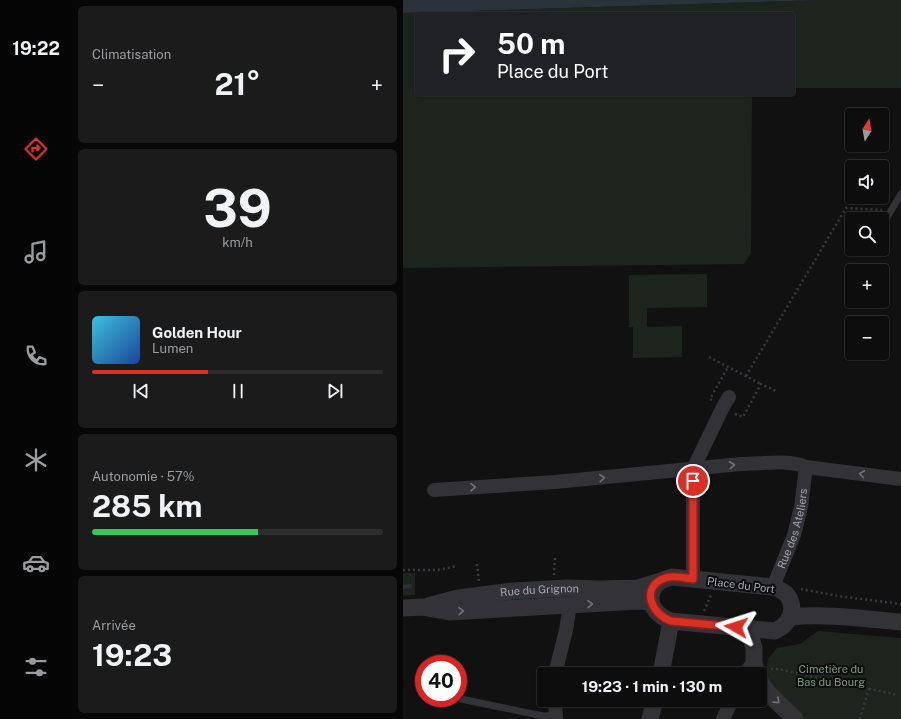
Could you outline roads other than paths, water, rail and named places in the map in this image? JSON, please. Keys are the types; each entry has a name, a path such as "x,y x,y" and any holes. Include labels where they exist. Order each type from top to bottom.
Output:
{"street":[{"path":"693,579 693,469 729,397"},
{"path":"434,490 555,482 771,463 796,463 806,467 901,479"},
{"name":"Rue des Ateliers","path":"773,587 793,534 801,507 806,467"},
{"name":"Place du Port","path":"658,582 665,578 672,577 773,587 783,591 789,596 791,610"},
{"path":"658,582 652,589 650,596 651,602 659,614 671,621 775,631 781,628 791,610 800,616 849,617 901,622"},
{"name":"Rue du Grignon","path":"403,608 422,607 458,598 513,591 568,588 638,588 658,582"},
{"name":"Rue du Grignon","path":"422,607 449,612 639,601 651,602"},
{"path":"557,667 566,630 570,605"},
{"path":"662,667 671,621"},
{"path":"748,628 754,648 756,667"},
{"path":"767,689 771,696 795,719"},
{"path":"555,707 556,717"},
{"path":"650,719 653,707"},
{"path":"723,719 729,707"}],"lane":[{"path":"889,215 901,194"},
{"path":"467,700 543,716 556,717"}],"waterway":[{"path":"403,587 410,586"}],"park label":[{"name":"Cimetière du Bas du Bourg","path":"831,675"}]}
